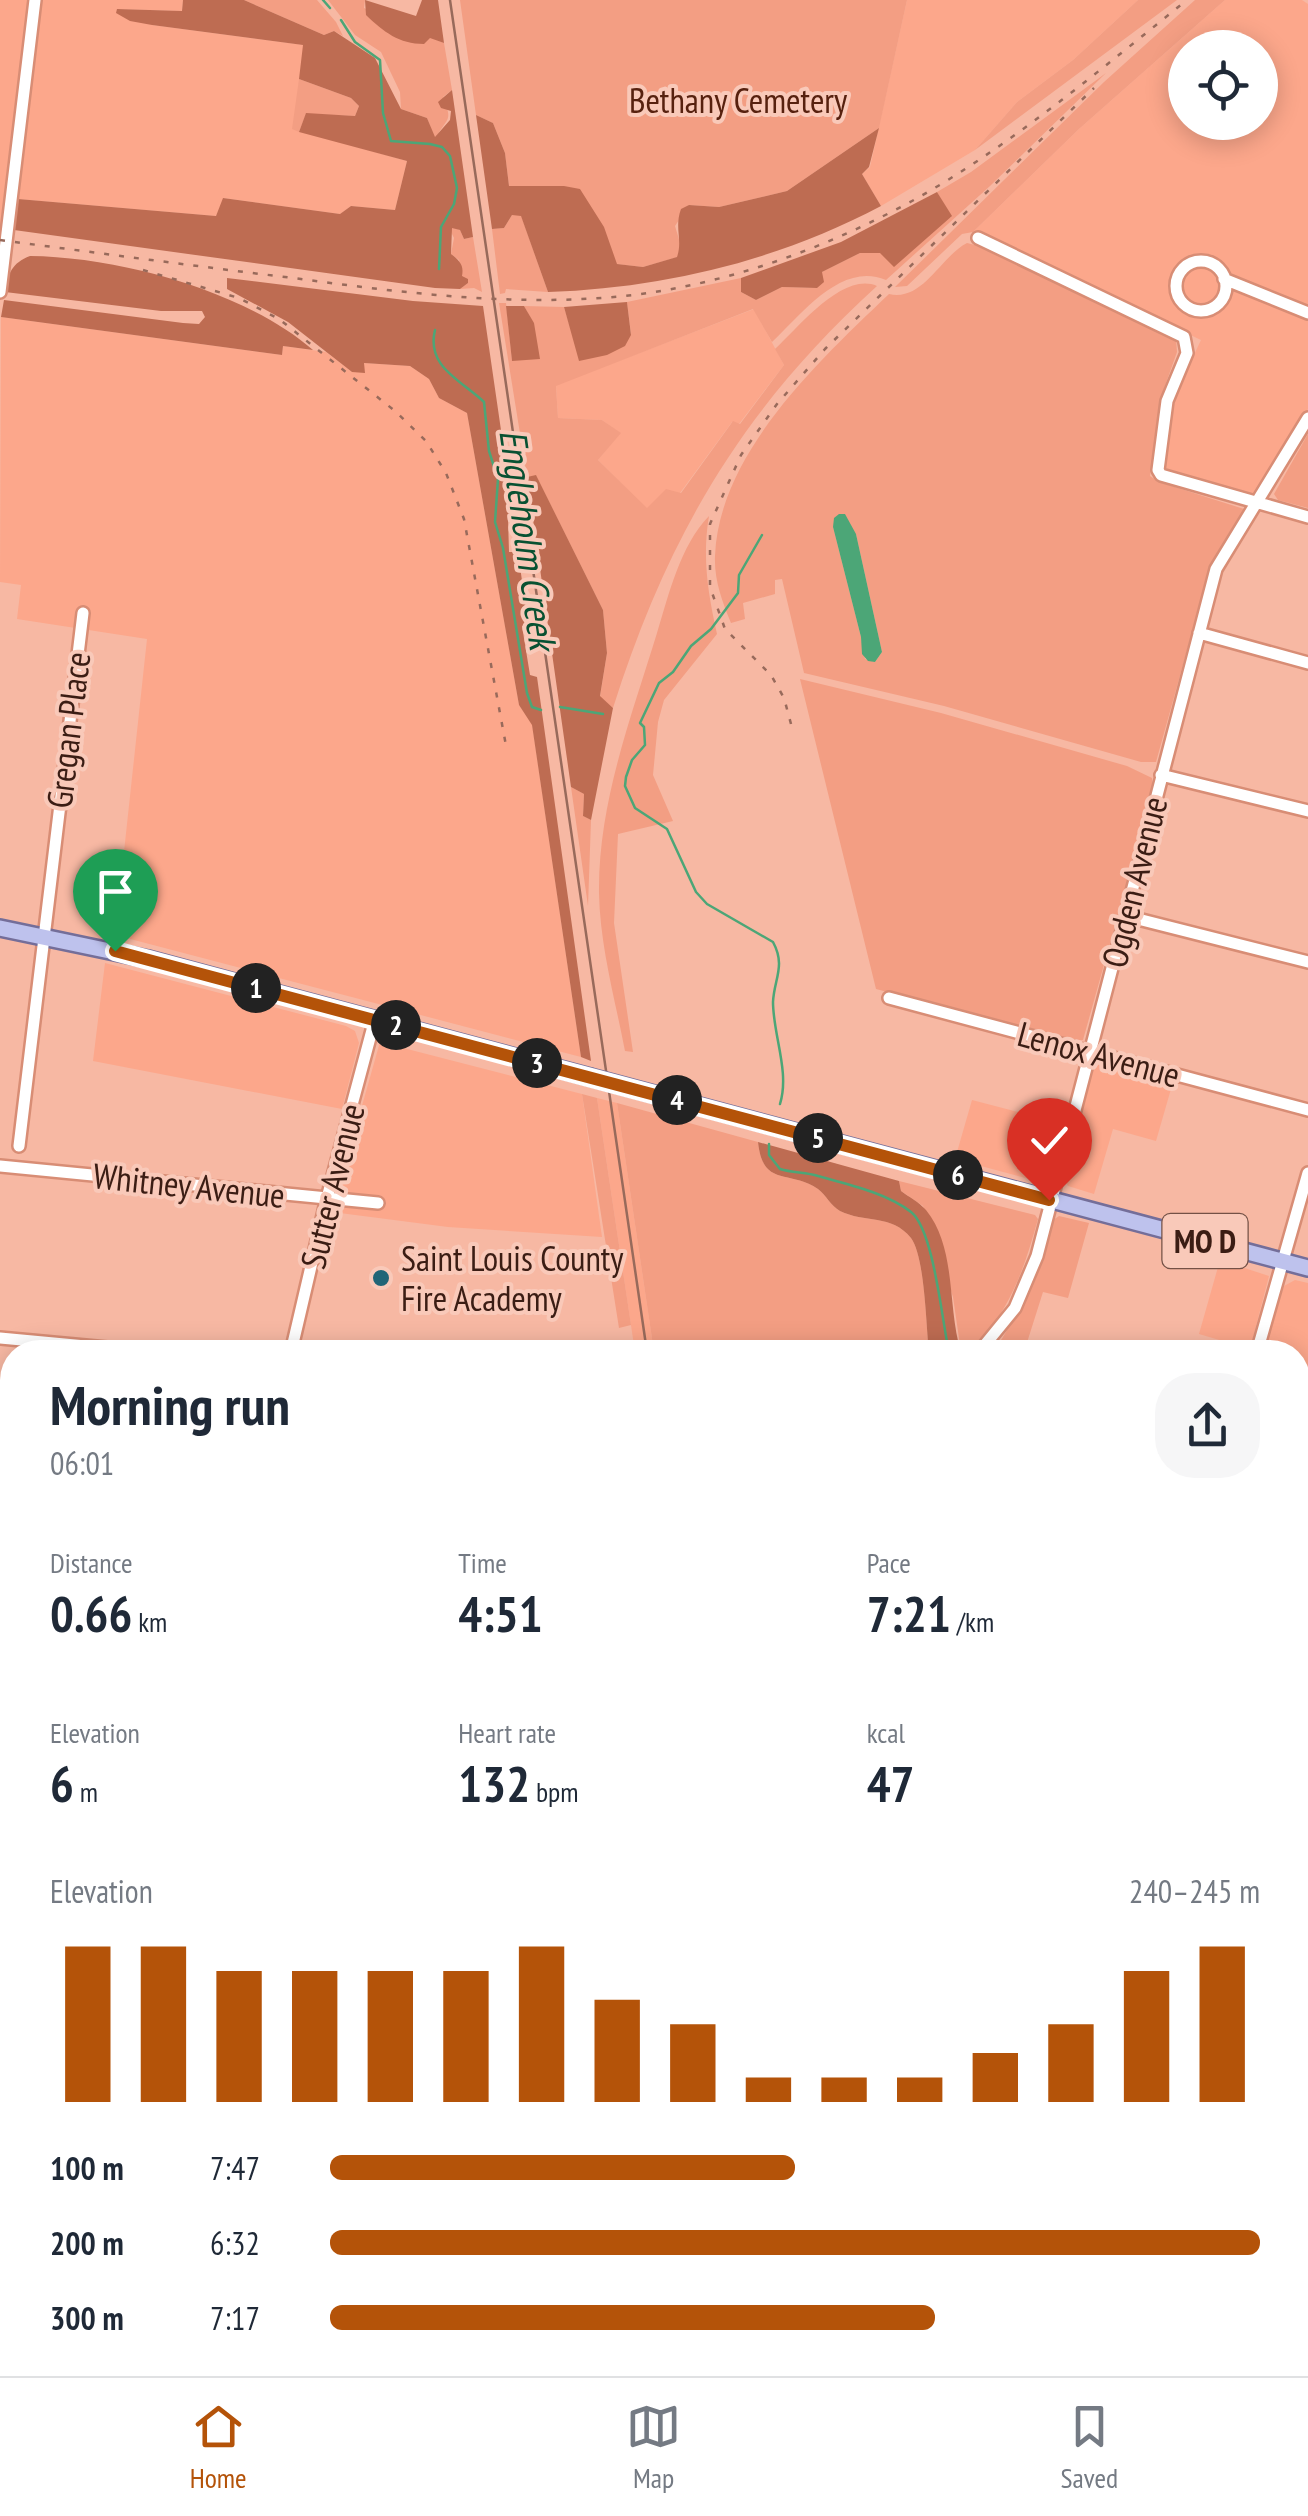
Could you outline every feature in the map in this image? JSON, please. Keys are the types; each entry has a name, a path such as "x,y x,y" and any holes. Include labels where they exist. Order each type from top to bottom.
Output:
{"main road":[{"name":"MO D","path":"0,928 148,959 1308,1268"}],"street":[{"path":"0,292 35,0"},
{"path":"978,238 1184,337 1187,352 1167,401 1158,470 1162,475 1308,517"},
{"path":"1224,278 1224,294 1208,310 1192,310 1176,292 1178,276 1198,262 1214,266 1224,278 1308,313"},
{"name":"Ogden Avenue","path":"989,1340 1015,1308 1036,1256 1216,568 1308,418"},
{"name":"Gregan Place","path":"19,1146 83,612"},
{"path":"1200,633 1308,663"},
{"path":"1161,774 1308,811"},
{"path":"1126,916 1308,962"},
{"name":"Lenox Avenue","path":"889,998 1308,1110"},
{"name":"Sutter Avenue","path":"295,1340 327,1198 375,1019"},
{"name":"Whitney Avenue","path":"0,1166 378,1203"},
{"path":"1260,1340 1308,1173"}],"shaded area":[{"path":"0,0 30,0 0,230"},
{"path":"42,0 183,0 182,11 118,9 152,25 304,45 293,129 407,161 395,210 351,206 340,214 224,198 216,216 18,199"},
{"path":"183,0 244,0 324,35 334,31 375,58 401,109 427,118 435,137 450,120 451,111 441,108 438,102 452,90 473,237 464,239 460,230 452,228 451,254 461,264 462,276 468,283 460,289 435,288 14,230 18,199 216,216 223,198 340,214 351,206 395,210 407,161 299,132 306,113 355,116 359,106 351,98 299,79 303,45 152,25 130,21 116,13 117,9 182,11"},
{"path":"365,0 416,16 422,0 438,0 444,43 430,38 424,44 407,42 392,36 366,15"},
{"path":"907,0 1138,0 1073,60 1017,102 975,150 881,206 862,174 870,167"},
{"path":"1225,0 1302,0 1308,4 1308,409 1257,492 1253,494 1164,466 1171,403 1201,340 973,232 1079,129 1168,50 1168,140 1278,140 1278,30 1191,30"},
{"path":"476,115 493,123 505,153 509,186 580,189 604,227 617,264 643,267 677,257 681,209 689,205 719,207 787,191 879,128 869,167 862,174 881,206 801,242 719,268 634,285 548,292 521,216 512,215 504,228 492,229"},
{"path":"937,192 952,216 894,267 880,253 860,253 822,272 824,282 817,288 782,287 756,300 741,292 741,278 841,242"},
{"path":"30,256 102,263 179,281 253,311 313,350 283,346 282,355 1,317 4,300 183,323 199,324 205,317 202,311 161,311 5,292 12,270"},
{"path":"227,278 483,306 513,513 508,519 509,552 518,552 528,624 522,626 530,675 537,677 591,1061 581,1057 532,725 519,705 467,413 439,398 429,379 410,366 364,363 365,373 352,372 288,322 227,289"},
{"path":"627,302 631,335 625,346 579,361 564,307"},
{"path":"506,306 524,306 534,323 540,359 512,361"},
{"path":"754,309 784,365 739,424 732,422 680,493 647,509 598,460 620,433 602,420 558,418 556,385"},
{"path":"1,317 282,355 283,346 326,352 352,372 363,363 410,366 429,379 439,398 467,413 519,705 532,724 581,1057 115,935 147,639 17,619 21,585 0,582"},
{"path":"536,475 603,610 607,653 600,696 613,708 591,820 583,816 584,794 571,787 527,477"},
{"path":"839,514 845,514 856,534 882,652 875,662 862,654 833,527"},
{"path":"105,963 355,1031 359,1043 342,1109 93,1061"},
{"path":"380,1042 582,1094 602,1237 448,1227 332,1212"},
{"path":"1094,1064 1173,1082 1156,1141 1113,1129 1094,1194 1068,1186 1063,1177"},
{"path":"597,1098 617,1103 652,1340 633,1340"},
{"path":"972,1100 1061,1123 1047,1177 1036,1181 955,1159"},
{"path":"758,1142 899,1181 901,1191 926,1210 943,1242 958,1340 928,1340 916,1247 903,1230 887,1222 840,1211 818,1189 771,1172"},
{"path":"1220,1260 1269,1276 1252,1340 1219,1340 1199,1334"},
{"path":"1295,1280 1308,1283 1308,1340 1267,1340 1284,1286"}],"green space":[{"path":"244,0 317,0 343,36 334,31 324,35"},
{"path":"328,0 365,0 364,8 444,43 452,90 443,97 448,119 435,139 427,118 401,109 400,92 381,52 355,35"},
{"name":"Bethany Cemetery","path":"460,0 907,0 879,128 787,191 719,207 689,205 675,226 681,246 678,257 643,267 616,264 611,251 564,186 509,186 505,153 493,123 476,115"},
{"path":"1138,0 1177,0 975,150 1017,102 1073,60"},
{"path":"1195,0 1225,0 1191,30 1168,30 1168,50 1079,129 973,232 962,234 907,286 895,287 1104,82"},
{"path":"1106,73 886,280 869,276 838,284 772,342 753,309 556,386 558,418 602,420 621,433 598,460 647,508 666,489 681,493 733,421 740,424 784,365 775,349 808,316 850,287 877,286 787,380 715,478 658,586 613,708 600,697 607,653 603,610 536,476 527,477 499,303 506,303 512,361 534,324 524,306 564,307 580,360 631,334 627,302 741,278 741,292 756,300 782,287 817,288 822,272 860,253 880,253 951,217 937,192 971,172"},
{"path":"299,79 351,98 359,106 355,116 306,114 299,132 292,129"},
{"path":"512,215 521,215 548,292 506,289 500,294 492,229 504,228"},
{"path":"453,227 460,230 464,239 473,237 482,292 460,289 468,283 462,277 459,260 451,254"},
{"path":"967,243 987,248 1176,339 1177,352 1160,400 1150,476 1244,509 1207,578 1156,762 1141,762 944,706 804,673 782,579 775,580 775,594 743,603 745,619 731,623 719,590 715,556 721,518 734,481 753,446 804,379 889,294 901,295 922,285","holes":["833,527 856,534 882,652 875,662 865,659"]},
{"path":"1308,434 1308,508 1278,500 1274,494"},
{"path":"709,516 707,575 717,634 664,700 658,722 653,775 673,821 618,834 614,923 633,1052 625,1051 600,913 604,826 618,761 671,587 690,541"},
{"path":"800,679 941,713 1127,766 1152,778 1153,789 1083,1040 1073,1041 876,989"},
{"path":"571,787 584,794 583,816 591,820 588,906"},
{"path":"582,1094 597,1098 631,1325 619,1328"},
{"path":"617,1103 758,1142 765,1166 771,1172 818,1189 840,1211 895,1225 916,1247 928,1340 652,1340"},
{"path":"899,1181 1035,1215 1038,1219 1014,1290 981,1340 959,1340 953,1297 923,1206 901,1191"},
{"path":"1059,1216 1089,1223 1068,1298 1043,1292 1028,1340 1001,1340 1028,1295 1050,1222"}],"waterway":[{"name":"Engleholm Creek","path":"323,0 330,8"},
{"name":"Engleholm Creek","path":"341,20 355,42 380,60 383,113 391,141 442,147 450,156 457,188 454,204 441,227 439,269"},
{"name":"Engleholm Creek","path":"435,330 440,363 484,402 489,451 498,479 495,522 503,548 527,693 532,707 541,710"},
{"name":"Engleholm Creek","path":"762,535 739,575 738,593 711,629 659,683 640,723 644,727 645,745 632,760 625,786 635,808 667,829 696,892 707,904 773,942 779,965 773,1002 783,1079 780,1104"},
{"name":"Engleholm Creek","path":"560,707 603,714"},
{"name":"Engleholm Creek","path":"769,1144 769,1155 780,1169 866,1190 911,1212 926,1237 947,1340"}],"tram line":[{"path":"450,0 645,1340"}],"railway":[{"path":"0,240 463,297 591,299 705,282 777,261 846,234 948,180 1019,132 1187,0"},
{"path":"791,724 784,698 771,675 725,629 710,587 710,524 741,455 777,404 825,349 1094,88"},
{"path":"143,270 239,298 279,319 395,411 426,441 446,473 464,519 507,751"}],"place":[{"name":"Saint Louis County Fire Academy","path":"381,1278"}],"route":[{"path":"115,951 1049,1200"}]}
